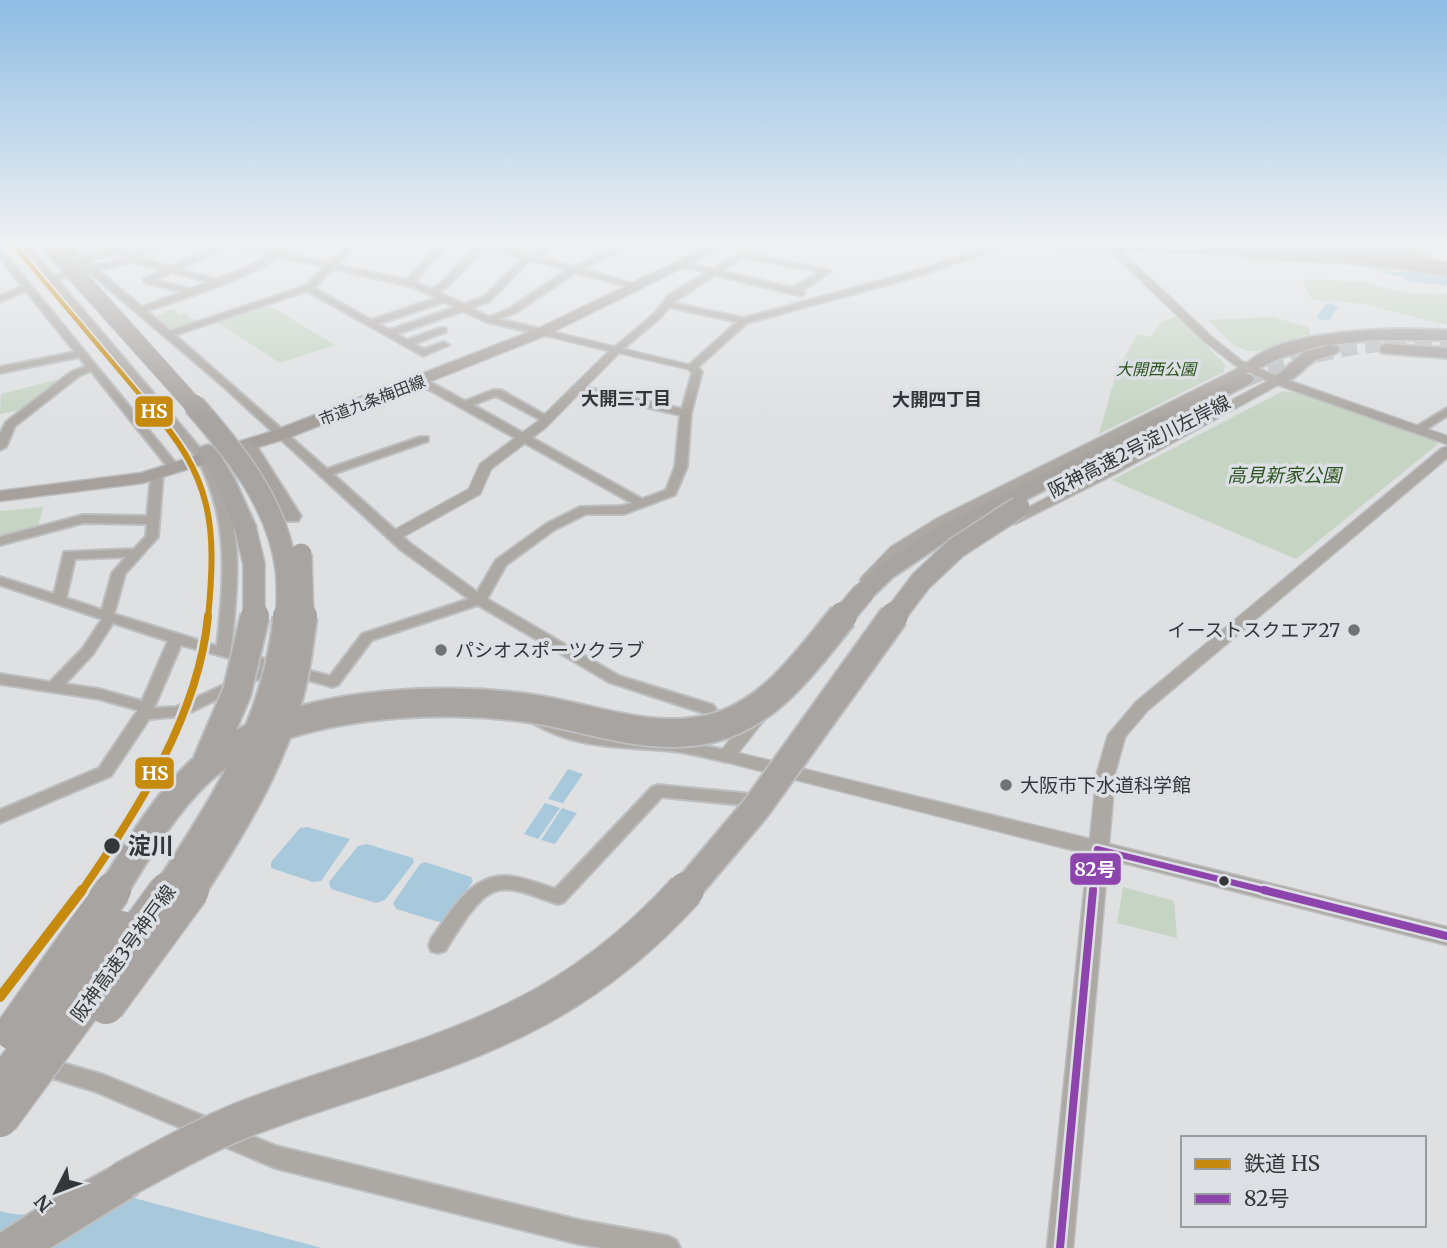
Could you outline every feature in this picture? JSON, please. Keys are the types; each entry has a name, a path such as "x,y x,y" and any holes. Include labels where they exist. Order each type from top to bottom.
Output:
{"highway":[{"name":"阪神高速3号神戸線","path":"0,1087 128,920 205,802 236,743 256,690 270,631 272,596 265,537 232,472 193,421 87,301"},
{"name":"阪神高速3号神戸線","path":"0,1119 151,916 216,817 240,773 264,717 281,663 288,610 286,560 280,534 247,470 220,434 100,301"},
{"path":"1262,376 1279,350 1305,343 1399,335 1447,335"},
{"path":"1262,376 1328,350 1360,348 1447,353"},
{"name":"阪神高速2号淀川左岸線","path":"1012,503 1262,376"},
{"path":"0,1073 130,890 218,740 240,684 252,631 254,564 245,527 224,478 206,456"},
{"path":"0,1132 79,1042 174,915 228,831 280,725 299,658 305,590 296,534 277,491 256,459"},
{"path":"0,1048 86,931 172,802 203,768 242,741 277,726 311,718 448,704 513,706 657,734 702,730 722,725 755,709 769,697 885,572 940,535 1012,503"},
{"path":"14,1248 60,1217 191,1144 260,1114 465,1041 512,1021 556,998 604,966 674,906 731,842 921,580 1012,503"}],"main road":[{"name":"市道九条梅田線","path":"0,496 114,483 167,469 421,381 537,332 601,301"},
{"name":"市道九条梅田線","path":"206,456 256,459 279,431 537,332"},
{"name":"市道九条梅田線","path":"0,489 167,469"}],"street":[{"path":"40,301 93,367 167,469 153,520 152,537 119,573 108,616 88,651 55,687"},
{"path":"72,301 206,456 218,490 230,541 231,571 224,652"},
{"path":"129,301 279,431 394,536 479,600 614,679 708,709"},
{"path":"140,311 166,301"},
{"path":"169,334 268,301"},
{"path":"331,301 423,353 444,345"},
{"path":"370,323 437,301"},
{"path":"333,682 367,637 479,600 501,563 550,527 584,510 624,510 671,492 681,467 686,413 696,372 692,368 489,320 448,301"},
{"path":"388,334 480,301"},
{"path":"489,320 512,311 527,301"},
{"path":"394,536 475,491 485,467 547,419 615,351 657,316 668,301"},
{"path":"692,368 744,321 817,301"},
{"path":"1171,301 1220,350 1262,376 1447,434"},
{"path":"666,304 744,321"},
{"path":"406,344 443,330"},
{"path":"0,370 82,353"},
{"path":"0,447 10,424 75,374 93,367"},
{"path":"726,755 859,589 896,550 943,521 1262,376"},
{"path":"438,945 478,892 487,887 509,883 558,897 658,791 762,802 778,768 825,693 907,595 938,566 1000,526 1110,471 1262,376"},
{"path":"421,381 643,504"},
{"path":"578,388 686,413"},
{"path":"464,405 497,392 547,419"},
{"path":"1421,428 1447,411"},
{"path":"1421,428 1447,440"},
{"path":"326,473 424,439"},
{"path":"1060,1248 1097,849 1106,773 1114,743 1126,721 1447,452"},
{"path":"0,541 83,519 153,520"},
{"path":"59,600 69,555 135,553"},
{"path":"0,582 176,639 333,682"},
{"path":"0,817 105,772 145,710 176,639"},
{"path":"0,679 55,687 145,710 178,712 265,672 272,666"},
{"path":"333,682 342,708 349,717 424,699 480,696 509,702 557,731 594,743 685,747 726,755 1447,936"},
{"path":"0,1055 97,1082 275,1157 579,1233 668,1248"}],"green space":[{"path":"1331,301 1447,301 1447,325 1357,303"},
{"path":"270,306 335,345 280,363 217,322"},
{"path":"173,309 180,315 185,313 196,322 170,331 153,317"},
{"name":"大開西公園","path":"1176,316 1225,364 1224,372 1099,434 1116,374 1137,334 1151,337 1161,322"},
{"path":"1273,317 1310,328 1310,335 1267,349 1250,351 1233,344 1208,320"},
{"path":"65,379 23,409 0,414 1,394"},
{"name":"高見新家公園","path":"1283,391 1305,394 1434,440 1438,444 1296,559 1112,480"},
{"path":"43,507 37,530 0,538 0,511"},
{"path":"1123,887 1174,901 1177,938 1117,923"}],"water":[{"path":"568,769 583,774 563,803 548,799"},
{"path":"545,803 560,808 538,839 524,834"},
{"path":"562,808 577,813 555,844 541,840"},
{"path":"307,827 350,839 321,881 313,882 271,868 271,862 300,828"},
{"path":"367,844 413,858 414,862 385,900 376,903 331,889 329,882 358,846"},
{"path":"425,862 471,877 473,881 446,920 439,922 396,909 393,903 420,864"},
{"path":"119,1194 322,1248 0,1248 0,1211 29,1215 44,1213"}],"waterway":[{"path":"1325,317 1331,307"}],"tunnel":[{"path":"1245,379 1294,361 1344,348 1394,342 1447,341"}],"rail line":[{"name":"HS","path":"0,997 74,902 109,851 142,798 170,743 192,686 207,628 213,569 210,520 188,458 162,422 60,301"}],"transit line":[{"name":"82号","path":"1060,1248 1097,849 1447,936"}],"place":[{"name":"イーストスクエア27","path":"1354,630"},
{"name":"パシオスポーツクラブ","path":"441,650"},
{"name":"大阪市下水道科学館","path":"1006,785"},
{"name":"淀川","path":"112,846"}],"district":[{"name":"大開三丁目","path":"626,399"},
{"name":"大開四丁目","path":"937,400"}]}
